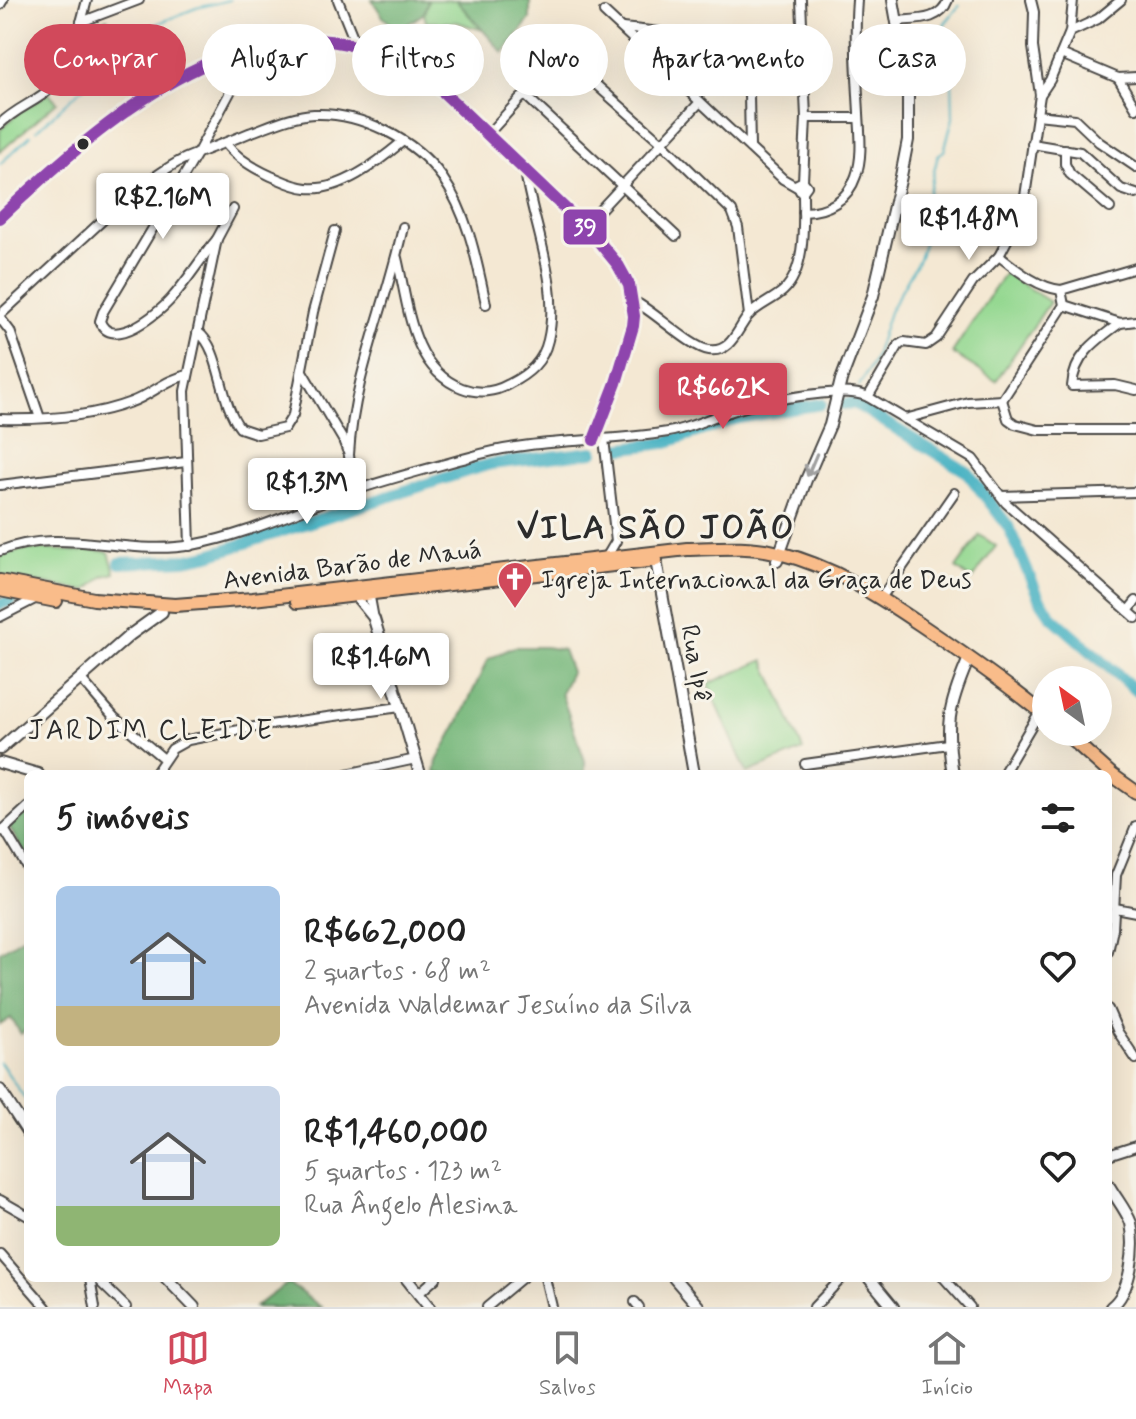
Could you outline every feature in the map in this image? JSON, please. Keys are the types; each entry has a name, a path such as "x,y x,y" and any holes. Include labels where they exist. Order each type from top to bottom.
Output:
{"main road":[{"name":"Avenida Barão de Mauá","path":"0,590 95,607 162,612 221,610 355,596 368,590 630,554 735,548 834,572 881,598 1032,709"},
{"path":"656,560 687,549"},
{"name":"Avenida Barão de Mauá","path":"0,581 94,599 175,605 368,590 656,560 737,554 778,557 848,587 968,661"},
{"path":"1071,746 1097,770"},
{"path":"1080,746 1106,770"},
{"path":"1112,775 1136,792"},
{"path":"1112,783 1136,801"}],"street":[{"path":"0,124 15,110 56,83 67,62 87,0"},
{"path":"338,0 352,35"},
{"path":"801,0 803,24"},
{"path":"803,212 822,211 831,206 849,189 856,177 860,158 857,0"},
{"path":"778,557 830,425 884,258 908,140 908,84 893,0"},
{"path":"896,21 928,18 942,11 948,0"},
{"path":"868,397 894,350 904,342 930,343 973,282 999,256 1023,210 1040,95 1033,47 1034,12 1031,0"},
{"path":"1040,95 1050,80 1070,32 1073,0"},
{"path":"1070,32 1098,19 1121,0"},
{"path":"81,22 135,1"},
{"path":"604,12 783,179 801,186"},
{"path":"1061,54 1118,78 1136,77"},
{"path":"0,218 86,142 159,89 202,68"},
{"path":"1118,78 1136,108"},
{"path":"608,95 661,142 735,217 749,315"},
{"path":"228,96 103,312 100,321 105,330 110,333 124,332 141,324 170,300 217,239 233,209"},
{"path":"447,96 584,227 618,265 629,285 634,316 630,339 599,439 616,541 630,554"},
{"path":"749,96 750,148"},
{"path":"632,300 705,349 718,350 740,331 749,315 792,281 799,262 803,212 801,186 805,96"},
{"path":"488,134 519,100 528,97 676,236"},
{"path":"584,227 700,102"},
{"path":"40,418 10,331 0,317 130,195 180,161 289,119 312,114 365,122 384,129 430,164 454,198 468,233 486,304"},
{"path":"1037,115 1075,119 1099,142 1136,167"},
{"path":"806,118 859,118"},
{"path":"225,143 235,155 265,173 290,185 309,189 343,181 402,142"},
{"path":"1084,154 1099,142"},
{"path":"1032,144 1084,154 1121,189 1136,194"},
{"path":"1065,149 1065,164 1070,174 1110,208"},
{"path":"397,258 413,327 427,361 437,373 453,385 478,392 504,387 521,378 542,359 549,339 551,309 548,278 525,170"},
{"path":"353,491 349,455 355,400 397,258 403,227"},
{"path":"198,332 211,348 233,420 248,433 268,433 285,428 293,415 316,300 335,231"},
{"path":"190,546 185,391 217,239"},
{"path":"999,256 1026,276 1052,289 1061,290 1136,268"},
{"path":"1002,400 1064,305 1061,290"},
{"path":"1064,305 1120,323 1136,321"},
{"path":"1120,323 1082,354 1072,386 1115,385 1136,390"},
{"path":"302,370 349,455"},
{"path":"0,419 40,418 113,408 188,375"},
{"path":"0,551 27,543 78,541 133,548 190,546 353,491 494,451 673,432 758,404 839,392 860,393 973,459 1001,496 1136,618"},
{"path":"905,419 968,402 1002,400"},
{"path":"1002,400 1008,419 1038,430 1136,430"},
{"path":"0,485 186,462"},
{"path":"1001,496 1136,492"},
{"path":"881,598 954,493"},
{"path":"595,567 607,557 616,541"},
{"name":"Rua Ipê","path":"656,560 693,770"},
{"path":"368,590 419,770"},
{"path":"355,596 374,619"},
{"path":"0,617 37,598"},
{"path":"1128,611 1136,601"},
{"path":"0,749 130,635 162,612"},
{"path":"952,770 948,715 968,661"},
{"path":"81,679 114,717 164,759"},
{"path":"157,770 178,744 196,738 400,707"},
{"path":"1006,770 1032,731"},
{"path":"805,764 948,744"},
{"path":"365,770 416,759"},
{"path":"0,763 24,770"},
{"path":"24,811 2,830 24,863"},
{"path":"1112,927 1116,875 1136,826"},
{"path":"1115,908 1136,912"},
{"path":"1112,1018 1136,1059"},
{"path":"1112,1036 1118,1032"},
{"path":"1,1094 24,1127"},
{"path":"1112,1154 1136,1146"},
{"path":"1111,1307 1126,1291 1135,1246 1132,1224 1112,1191"},
{"path":"2,1205 24,1214"},
{"path":"0,1254 24,1282"},
{"path":"24,1282 46,1307"},
{"path":"93,1282 95,1307"},
{"path":"98,1282 126,1307"},
{"path":"170,1282 194,1307"},
{"path":"409,1282 429,1307"},
{"path":"418,1294 432,1282"},
{"path":"487,1307 517,1282"},
{"path":"546,1282 552,1307"},
{"path":"681,1282 699,1307"},
{"path":"814,1307 838,1282"},
{"path":"872,1282 893,1307"},
{"path":"948,1282 970,1307"}],"green space":[{"path":"372,0 428,0 424,13 408,24 392,24"},
{"path":"428,0 456,0 477,24 426,22 424,13"},
{"path":"456,0 530,0 530,19 526,24 500,24 500,50 484,32 484,24 477,24"},
{"path":"107,18 110,24 95,24"},
{"path":"44,96 52,96 57,102 0,152 0,130 18,113"},
{"path":"1005,273 1050,302 996,381 952,353"},
{"path":"980,535 996,546 972,580 956,568"},
{"path":"22,550 109,552 115,573 104,576 86,591 0,576 0,556"},
{"path":"514,647 563,650 571,672 561,693 585,761 585,770 436,770 437,761 488,659"},
{"path":"764,660 803,750 754,770 746,770 708,684"},
{"path":"24,813 24,852 9,827"},
{"path":"24,937 24,1031 21,1034 11,1018 0,1025 0,952"},
{"path":"288,1283 321,1307 255,1307"}],"waterway":[{"path":"37,130 149,27 196,8 230,0"},
{"path":"859,386 874,360 889,312 919,259 924,244 929,192 938,155 944,151 953,118 952,80 941,35 945,23 960,5"},
{"path":"0,164 31,135"},
{"path":"843,404 854,403 967,472 1008,526 1039,598 1052,617 1136,691"},
{"path":"616,449 664,443 737,418 821,404"},
{"path":"120,563 184,560 209,555 491,464 593,452"},
{"path":"0,604 11,601"},
{"path":"0,1062 24,1097"}],"transit line":[{"name":"39","path":"0,218 74,151 117,118 162,87 210,62 259,46 309,40 369,51 440,89 595,237 618,265 629,285 633,326 594,440"}],"place":[{"name":"Igreja Internacional da Graça de Deus","path":"515,610"}],"district":[{"name":"VILA SÃO JOÃO","path":"656,526"},
{"name":"JARDIM CLEIDE","path":"151,729"}]}
